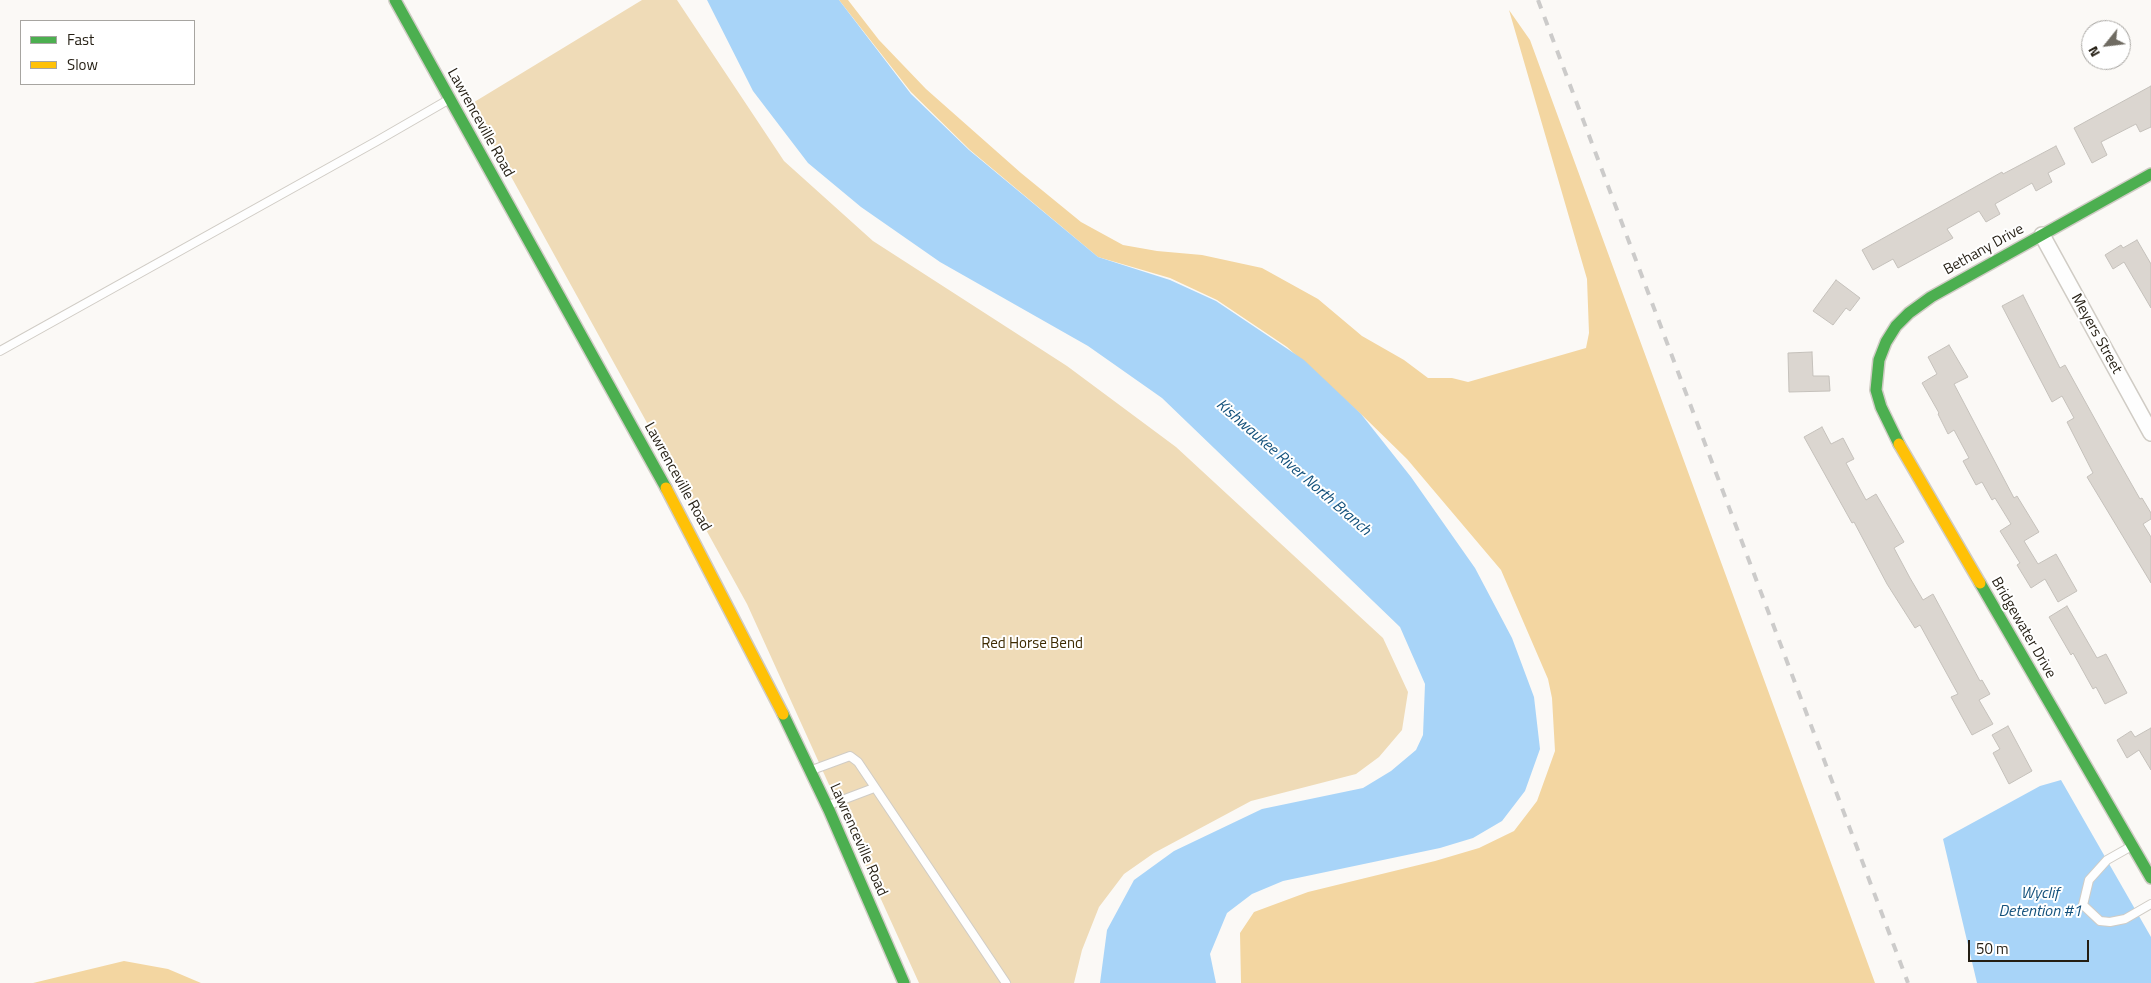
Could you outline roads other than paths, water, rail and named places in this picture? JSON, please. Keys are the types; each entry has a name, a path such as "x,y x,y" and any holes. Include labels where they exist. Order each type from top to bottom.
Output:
{"street":[{"name":"Lawrenceville Road","path":"395,0 689,529 763,672 827,805 904,983"},
{"name":"Bethany Drive","path":"1876,390 1879,360 1886,342 1896,326 1909,313 1931,297 2151,174"},
{"name":"Meyers Street","path":"2042,235 2151,433"},
{"name":"Bridgewater Drive","path":"1876,390 1893,434 2151,878"}],"lane":[{"path":"0,351 377,142 450,99"},
{"path":"810,770 850,756 858,762 1006,983"},
{"path":"827,805 874,788"},
{"path":"2132,845 2108,860 2089,880 2083,905 2100,922 2110,922 2125,919 2151,904"}],"water":[{"name":"Kishwaukee River North Branch","path":"707,0 839,0 911,94 969,150 1098,257 1170,280 1216,301 1304,360 1361,414 1411,477 1475,568 1512,638 1534,697 1540,749 1525,791 1502,821 1473,838 1440,848 1283,881 1252,894 1227,913 1210,954 1216,983 1100,983 1107,930 1134,880 1174,851 1262,809 1363,788 1391,771 1416,750 1423,735 1425,684 1400,627 1162,398 1088,346 940,262 861,207 808,163 753,91"},
{"name":"Wyclif Detention #1","path":"2061,780 2151,937 2151,983 1977,983 1943,839 2040,786"}],"railway":[{"path":"1538,0 1908,983"}],"park label":[{"name":"Red Horse Bend","path":"1032,644"}]}
